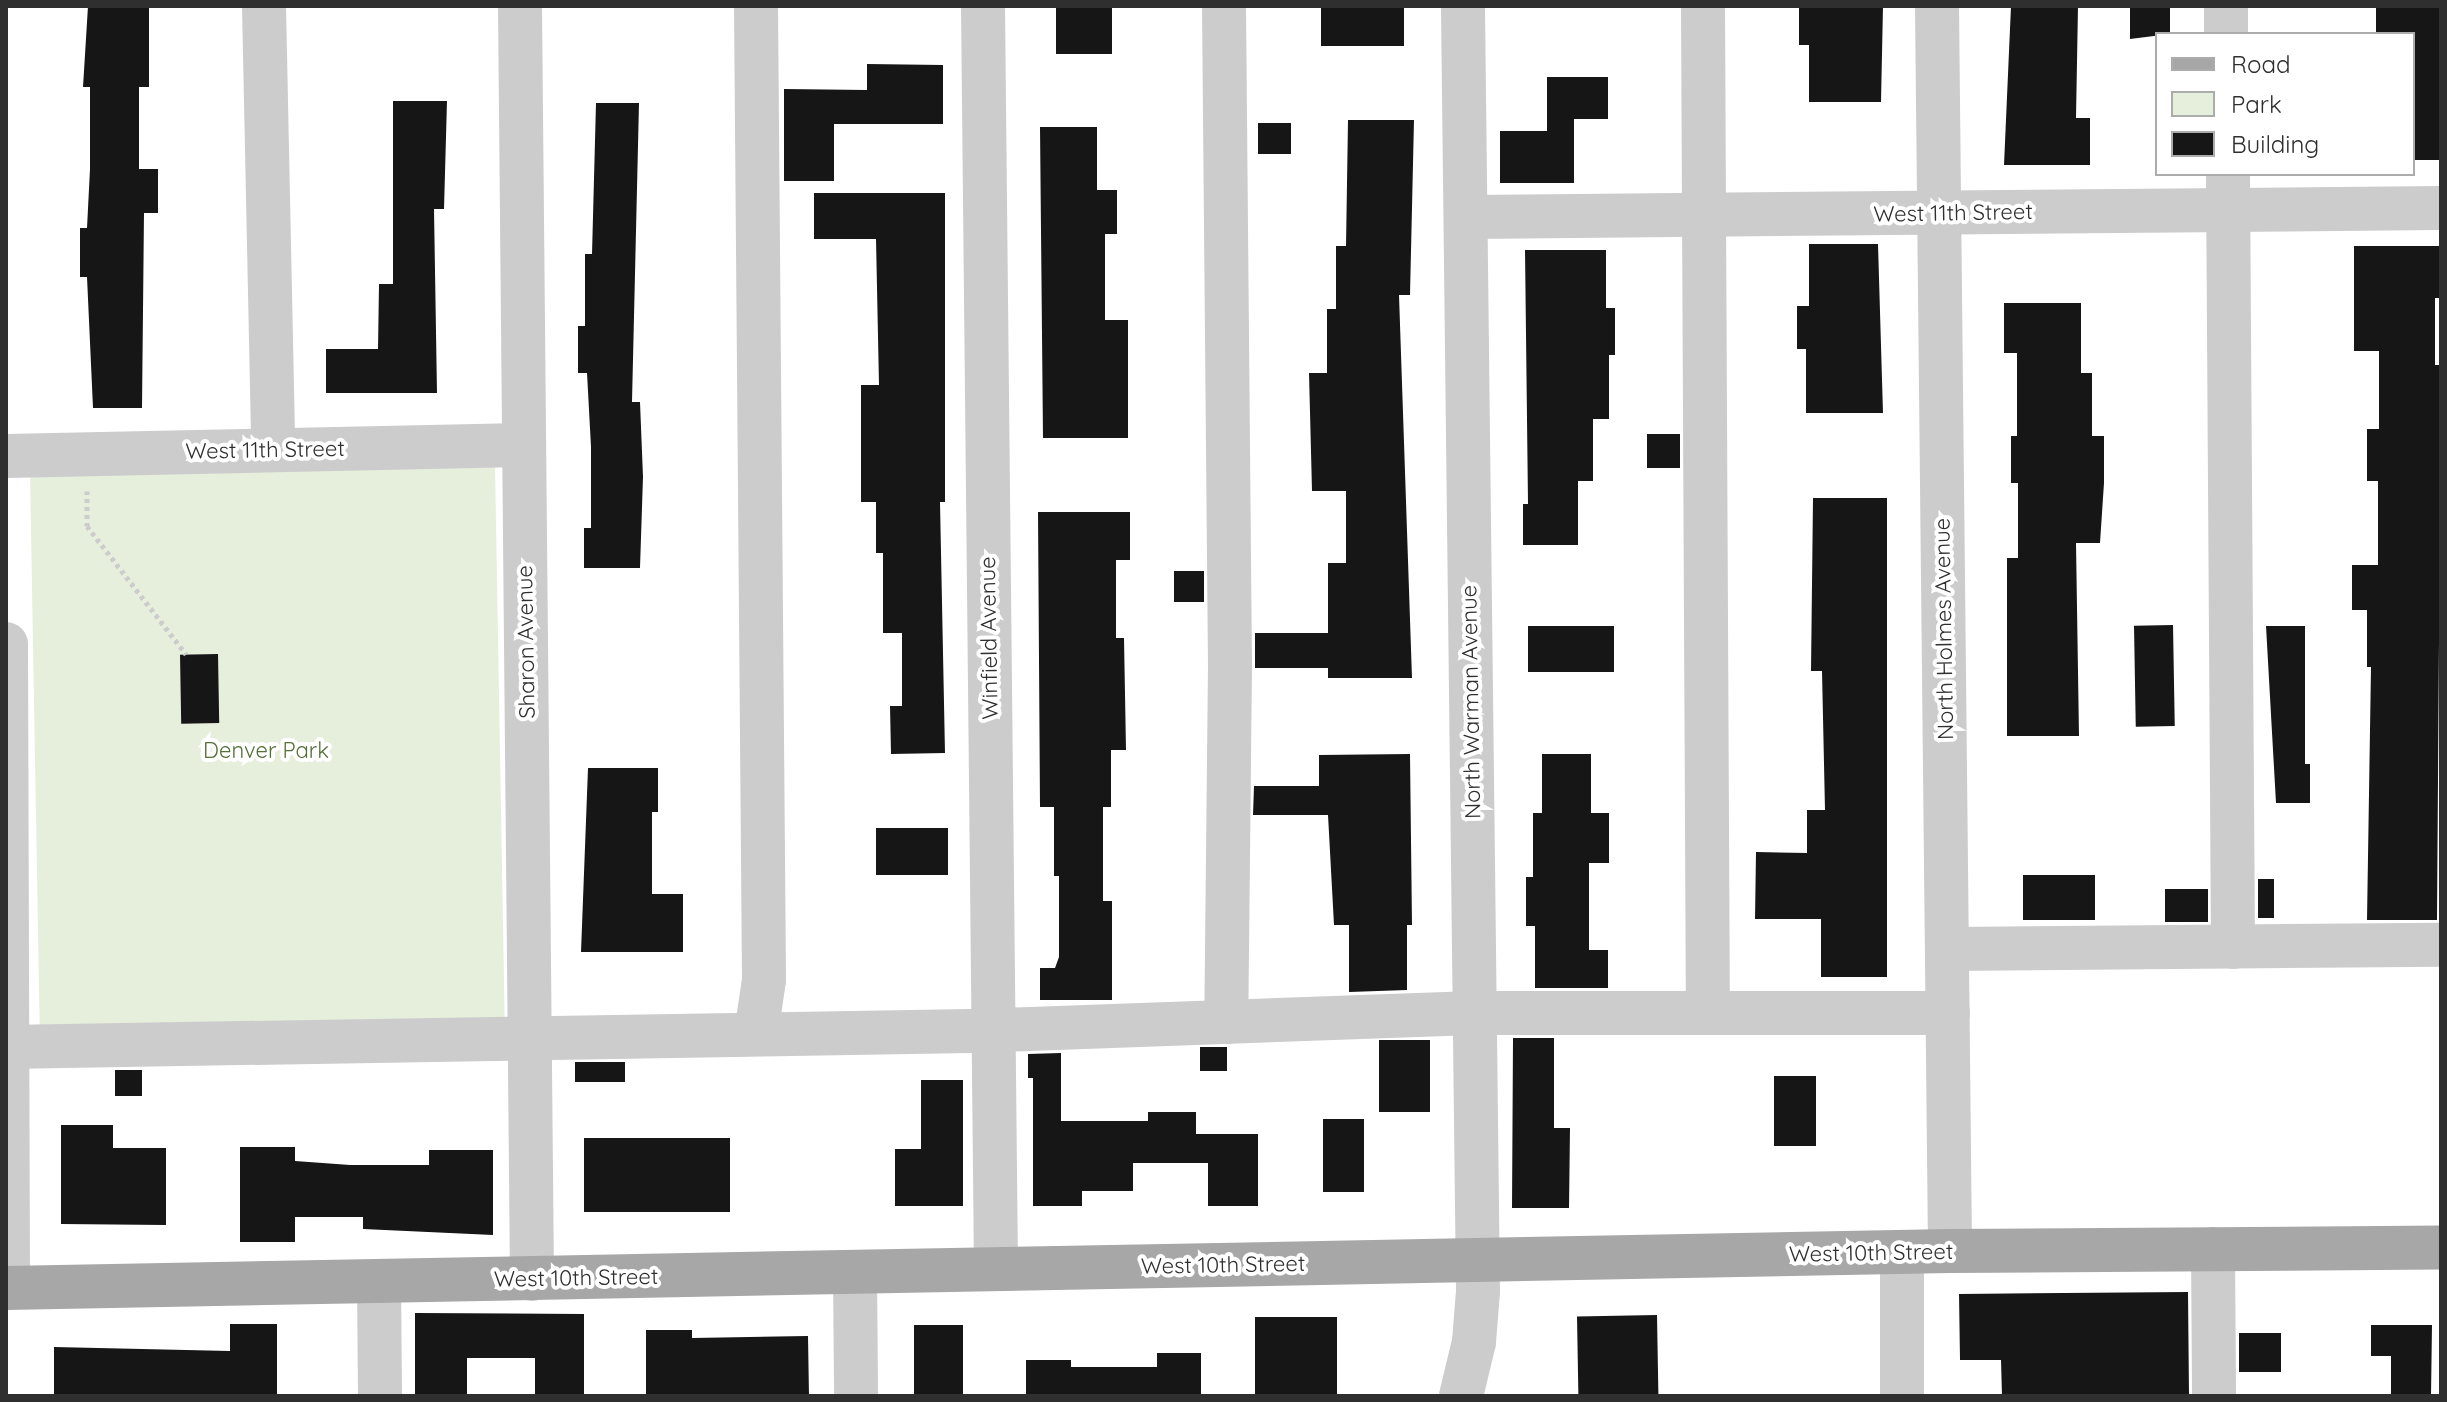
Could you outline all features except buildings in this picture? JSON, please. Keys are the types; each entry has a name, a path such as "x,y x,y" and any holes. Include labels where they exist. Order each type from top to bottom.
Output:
{"main road":[{"name":"West 10th Street","path":"7,1288 1950,1251 2441,1248"}],"street":[{"path":"264,6 273,450"},
{"name":"Sharon Avenue","path":"520,6 532,1279"},
{"path":"756,6 764,980 756,1034"},
{"name":"Winfield Avenue","path":"983,6 996,1269"},
{"path":"1224,6 1230,650 1226,1022"},
{"name":"North Warman Avenue","path":"1461,1396 1474,1342 1477,1261 1463,6"},
{"path":"1703,6 1707,216 1708,1013"},
{"name":"North Holmes Avenue","path":"1937,6 1950,1251"},
{"path":"2226,6 2226,32"},
{"path":"2228,192 2233,947"},
{"name":"West 11th Street","path":"1466,217 1939,213 2228,192 2441,208"},
{"name":"West 11th Street","path":"6,456 524,445"},
{"path":"6,644 7,1288"},
{"path":"1948,949 2441,945"},
{"path":"8,1047 993,1030 1474,1013 1948,1013"},
{"path":"2213,1249 2214,1396"},
{"path":"1902,1253 1902,1396"},
{"path":"855,1272 856,1396"},
{"path":"379,1281 380,1396"}],"path":[{"path":"86,454 87,526 186,654"}],"green space":[{"name":"Denver Park","path":"495,467 505,1028 40,1036 30,475"}]}
